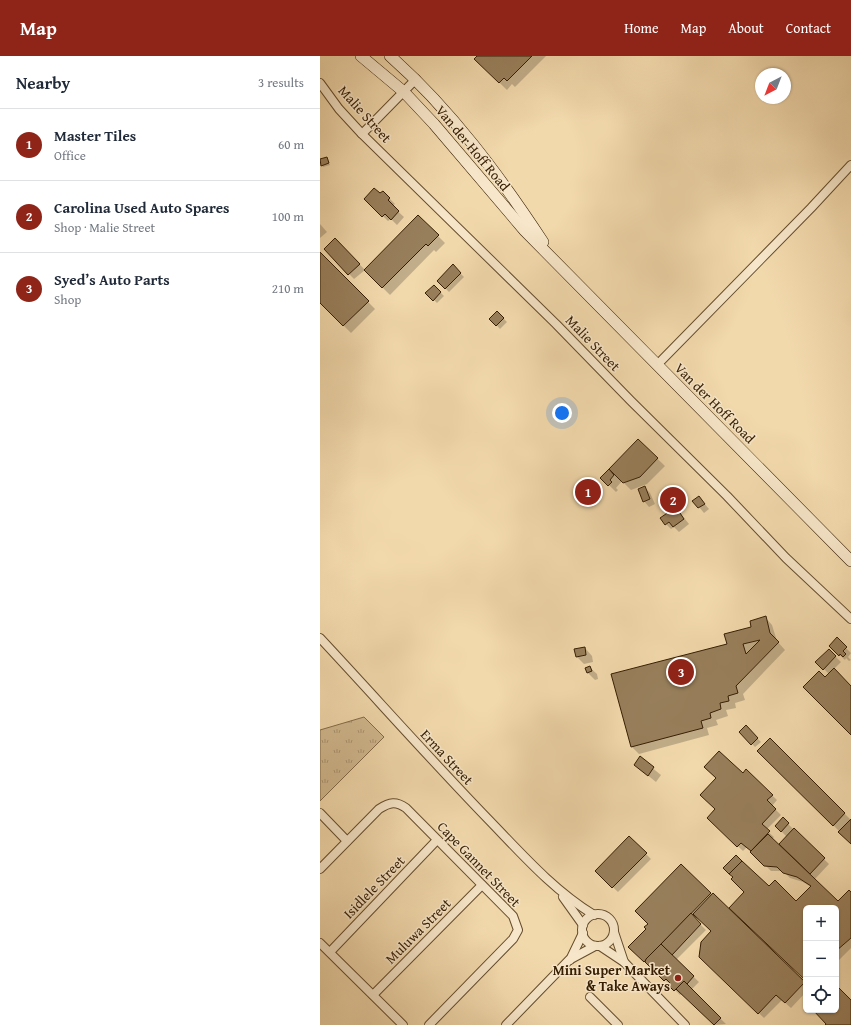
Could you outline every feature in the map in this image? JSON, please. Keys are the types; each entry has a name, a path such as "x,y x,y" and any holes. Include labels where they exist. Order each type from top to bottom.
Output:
{"main road":[{"name":"Van der Hoff Road","path":"361,56 404,92 434,124 497,200 558,265 851,561"},
{"name":"Van der Hoff Road","path":"390,56 416,79 470,139 531,223 558,265"}],"street":[{"path":"362,134 416,79"},
{"name":"Malie Street","path":"320,83 339,109 362,134 556,324 727,496 786,558 851,619"},
{"path":"657,365 811,208 851,165"},
{"name":"Erma Street","path":"320,638 450,780 558,890 594,915"},
{"name":"Cape Gannet Street","path":"320,869 379,809 391,802 396,802 406,808 512,916 517,923 517,935 429,1025"},
{"path":"320,813 347,841"},
{"name":"Isidlele Street","path":"330,952 438,840"},
{"name":"Muluwa Street","path":"373,995 482,885"},
{"name":"Erma Street","path":"558,890 583,929"},
{"path":"506,1025 569,960 589,917 599,914 609,918 614,927 614,932 624,962"},
{"path":"583,929 586,940 624,962 685,1025"},
{"path":"569,960 610,941 614,932"},
{"path":"320,943 403,1025"},
{"path":"590,997 618,1025"}],"green space":[{"path":"364,717 384,737 320,801 320,730"}],"building":[{"path":"477,56 532,56 507,81 504,78 499,83 474,59"},
{"path":"327,157 329,163 321,166 320,159"},
{"path":"374,188 380,193 383,191 390,198 388,200 399,211 391,220 385,214 382,217 364,199"},
{"path":"418,215 439,235 428,246 426,244 382,288 364,270"},
{"path":"335,238 360,264 348,275 324,249"},
{"path":"320,252 369,301 343,326 320,303"},
{"path":"453,264 461,273 445,289 437,281"},
{"path":"434,285 441,292 433,301 425,293"},
{"path":"497,311 504,318 496,326 489,319"},
{"path":"638,439 658,458 640,477 623,483 609,469"},
{"path":"609,469 614,475 610,480 612,482 608,486 600,478"},
{"path":"645,486 650,499 643,502 638,489"},
{"path":"699,496 705,504 698,508 692,501"},
{"path":"676,507 684,519 673,527 669,522 665,525 660,518"},
{"path":"766,616 770,633 779,642 736,686 738,693 728,696 729,701 720,703 721,709 710,713 711,718 701,721 703,728 631,747 611,674 727,644 724,634 751,627 750,621","holes":["760,640 746,654 743,644"]},
{"path":"837,637 847,647 843,651 846,654 843,657 840,654 839,656 829,646"},
{"path":"585,647 586,655 576,657 574,649"},
{"path":"829,649 836,656 823,670 815,662"},
{"path":"590,666 592,671 587,673 585,668"},
{"path":"834,668 851,686 851,735 803,687 819,671 825,677"},
{"path":"746,725 758,738 751,745 739,732"},
{"path":"770,738 845,813 833,826 757,751"},
{"path":"719,751 743,773 746,769 773,795 767,800 776,809 762,824 770,831 751,851 741,843 737,847 707,818 715,809 700,795 716,778 704,767"},
{"path":"640,756 654,767 648,776 634,765"},
{"path":"783,817 789,823 781,832 775,826"},
{"path":"851,819 851,844 838,832"},
{"path":"794,828 825,858 810,874 779,844"},
{"path":"768,834 838,901 849,890 851,892 851,938 839,948 839,905 803,905 803,978 729,908 744,892 731,879 733,877 729,874 742,861 769,886 775,880 796,901 811,886 797,877 783,873 777,867 764,866 750,852"},
{"path":"629,836 647,853 612,888 595,871"},
{"path":"736,855 742,861 729,874 723,868"},
{"path":"681,864 711,893 644,962 628,947 646,929 644,927 648,924 635,911"},
{"path":"713,893 803,980 803,984 785,1003 776,995 758,1014 699,957 701,942 711,931 693,914"},
{"path":"691,913 701,924 672,955 661,944"},
{"path":"661,944 694,976 687,984 684,981 674,991 668,985 670,983 666,979 664,981 658,975 660,973 652,965 650,967 645,962 646,959"},
{"path":"684,981 721,1018 714,1025 676,989"},
{"path":"839,988 851,1000 851,1025 825,1025 826,1024 816,1013 839,1013"}],"place":[{"name":"Master Tiles","path":"588,492"},
{"name":"Carolina Used Auto Spares","path":"673,500"},
{"name":"Syed’s Auto Parts","path":"681,672"},
{"name":"Mini Super Market & Take Aways","path":"678,978"}]}
